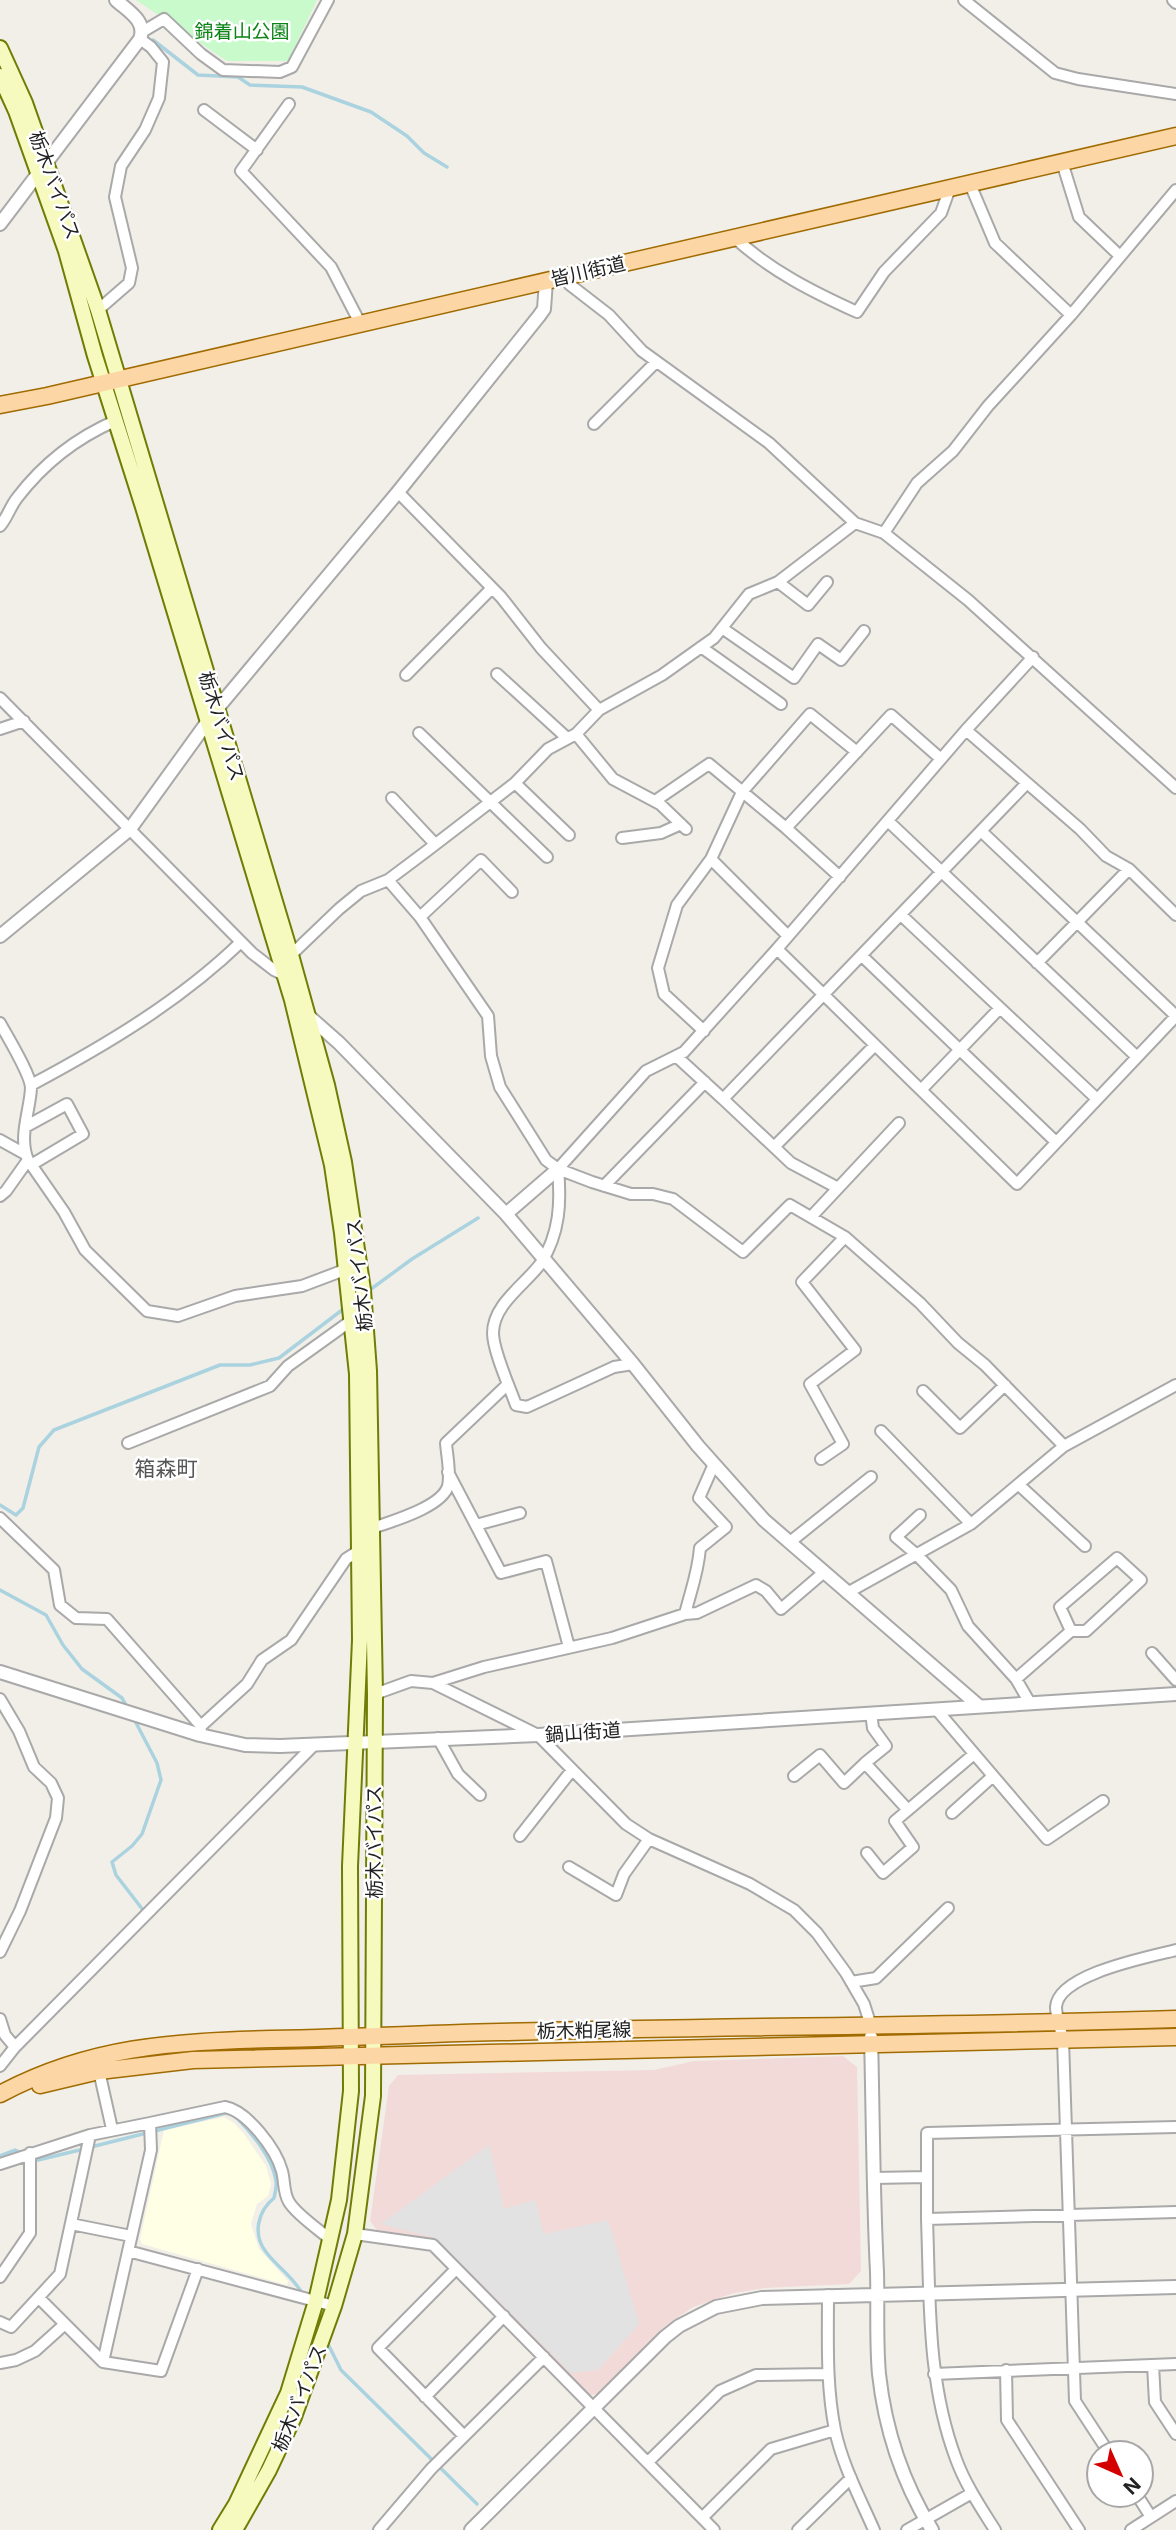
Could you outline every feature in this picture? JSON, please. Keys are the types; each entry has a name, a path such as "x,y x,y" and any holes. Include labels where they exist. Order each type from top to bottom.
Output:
{"main road":[{"name":"栃木バイパス","path":"0,48 25,103 76,285 111,381 292,955 310,1018 344,1162 363,1290 369,1371 373,1528 373,2096 355,2234 334,2306 294,2417 270,2470 235,2530"},
{"name":"栃木バイパス","path":"0,76 43,167 98,310 111,381 115,421 292,1000 332,1165 352,1320 358,1398 360,1640 350,1866 351,2091 340,2200 316,2301 288,2393 257,2460 219,2530"},
{"name":"皆川街道","path":"0,405 1176,136"},
{"name":"栃木粕尾線","path":"0,2095 23,2081 99,2055 132,2048 193,2042 538,2031 1176,2019"},
{"name":"栃木粕尾線","path":"0,2095 99,2071 193,2060 1176,2037"}],"street":[{"path":"98,310 129,284 132,268 115,197 121,166 145,130 159,98 163,62 141,36 140,23 116,0"},
{"path":"0,224 141,36 164,19 201,54 223,70 280,72 292,67 328,0"},
{"path":"964,0 1055,73 1176,94"},
{"path":"289,104 241,171 331,267 360,323"},
{"path":"204,110 257,150"},
{"path":"1062,162 1079,217 1120,256"},
{"path":"970,184 995,243 1072,315"},
{"path":"735,238 749,251 802,286 857,312 884,272 941,213 950,188"},
{"path":"884,533 917,483 953,451 988,405 1072,315 1176,190"},
{"path":"568,276 569,284 609,315 642,351 769,443 855,523 884,533 968,600 1176,788"},
{"path":"0,936 130,829 216,710 398,492 539,316 544,309 546,281"},
{"path":"594,424 656,362"},
{"path":"0,526 16,499 69,445 89,432 115,421"},
{"path":"398,492 492,588 541,648 599,710"},
{"path":"292,955 361,891 388,880 515,783 548,749 572,736 599,710 662,675 701,648 714,638 749,594 778,582 855,523"},
{"path":"778,582 808,605 827,582"},
{"path":"406,675 492,588"},
{"path":"722,628 794,678 818,644 841,660 864,631"},
{"path":"701,648 781,704"},
{"path":"506,1214 558,1169 646,1071 684,1052 704,1031 1033,657"},
{"path":"497,674 572,736 613,779 654,801 683,826 661,833 622,838"},
{"path":"0,698 241,942 262,961 299,982"},
{"path":"704,1031 664,994 658,968 677,905 711,859 743,792 810,714 857,752"},
{"path":"786,828 891,715 942,759"},
{"path":"0,729 24,721"},
{"path":"966,730 1080,829 1106,856 1129,869 1176,915"},
{"path":"419,733 547,857"},
{"path":"654,801 709,764 840,877"},
{"path":"515,783 569,835"},
{"path":"723,1099 1027,783"},
{"path":"392,798 435,844"},
{"path":"888,821 1137,1057"},
{"path":"777,949 1017,1184 1176,1016 981,831"},
{"path":"711,859 788,936"},
{"path":"419,917 481,860 512,892"},
{"path":"1037,964 1129,869"},
{"path":"388,880 419,917 488,1016 491,1056 500,1087 546,1160 558,1169 604,1186 631,1194 653,1194 673,1199 743,1252 790,1205 845,1237 985,1365 1064,1446"},
{"path":"901,915 1097,1099"},
{"path":"31,1085 90,1054 166,1005 218,965 241,942"},
{"path":"862,956 1056,1142"},
{"path":"292,1000 339,1043 506,1214 542,1260 764,1520 979,1706"},
{"path":"921,1090 1000,1008"},
{"path":"0,1023 5,1044 31,1085 25,1126 28,1159"},
{"path":"774,1147 875,1045"},
{"path":"676,1056 791,1163 838,1188"},
{"path":"604,1186 705,1082"},
{"path":"0,1196 28,1159 83,1135 67,1104 25,1126"},
{"path":"811,1217 899,1123"},
{"path":"0,1140 28,1159 65,1212 85,1250 147,1311 178,1316 235,1296 302,1286 346,1269"},
{"path":"558,1169 560,1213 554,1233 542,1260 502,1307 494,1327 497,1351 516,1405 527,1407 614,1367 633,1364"},
{"path":"821,1460 844,1444 810,1384 855,1350 802,1282 845,1237"},
{"path":"128,1443 270,1386 288,1366 352,1320"},
{"path":"373,1528 414,1513 436,1501 446,1491 449,1484 446,1443 508,1384"},
{"path":"923,1391 960,1428 1005,1385"},
{"path":"847,1593 971,1524 1064,1446 1176,1385"},
{"path":"881,1432 971,1524"},
{"path":"685,1614 698,1573 700,1548 726,1527 699,1498 714,1464"},
{"path":"448,1472 501,1573 546,1560 569,1647"},
{"path":"790,1542 871,1477"},
{"path":"1019,1485 1085,1546"},
{"path":"476,1525 520,1513"},
{"path":"920,1515 896,1537 951,1590 968,1626 1016,1679 1030,1703"},
{"path":"0,1518 54,1570 60,1605 76,1618 107,1619 201,1731 247,1684 262,1660 291,1640 346,1559 360,1550"},
{"path":"1016,1679 1071,1631 1086,1631 1141,1580 1117,1558 1060,1606 1071,1631"},
{"path":"433,1683 484,1667 612,1638 685,1614 697,1613 756,1584 766,1591 781,1609 823,1573"},
{"path":"1152,1653 1176,1680"},
{"name":"鍋山街道","path":"0,1672 245,1745 375,1744 1176,1694"},
{"path":"375,1694 411,1681 433,1683 538,1735 626,1824 649,1839 750,1884 794,1910 817,1933 851,1982 864,2004 871,2026 879,2373 894,2448 909,2487 929,2525"},
{"path":"0,1699 19,1731 34,1767 51,1783 58,1798 56,1818 20,1911 0,1952"},
{"path":"936,1709 1047,1839 1103,1801"},
{"path":"794,1776 820,1755 844,1783 886,1746 873,1728 871,1713"},
{"path":"438,1738 458,1773 480,1795"},
{"path":"0,2066 15,2047 314,1745"},
{"path":"867,1853 883,1873 913,1847 895,1821 974,1754"},
{"path":"865,1763 908,1810"},
{"path":"520,1836 572,1770"},
{"path":"952,1813 993,1776"},
{"path":"569,1867 616,1895 624,1874 649,1839"},
{"path":"851,1982 876,1978 948,1908"},
{"path":"1100,2439 1075,2401 1063,2040 1056,2008 1060,1996 1074,1983 1100,1971 1176,1950"},
{"path":"0,2019 5,2035 15,2047"},
{"path":"99,2071 112,2129"},
{"path":"0,2164 112,2129 226,2107 235,2109 243,2113 265,2140 281,2169 289,2203 330,2239"},
{"path":"103,2362 151,2150 150,2123"},
{"path":"995,2530 972,2493 957,2461 944,2422 934,2374 927,2219 927,2133 1176,2127"},
{"path":"0,2322 11,2326 60,2274 90,2135"},
{"path":"0,2277 30,2233 30,2153"},
{"path":"873,2178 927,2176"},
{"path":"927,2219 1176,2212"},
{"path":"71,2224 131,2236"},
{"path":"355,2234 433,2245 714,2530"},
{"path":"128,2251 334,2306"},
{"path":"39,2298 103,2362 161,2371 198,2269"},
{"path":"456,2269 378,2348 464,2436"},
{"path":"471,2530 665,2337 716,2307 743,2301 828,2295 1176,2287"},
{"path":"828,2295 828,2374 835,2430 850,2478 874,2530"},
{"path":"425,2397 503,2316"},
{"path":"0,2362 16,2360 35,2351 65,2324"},
{"path":"379,2530 414,2487 544,2357"},
{"path":"934,2374 1176,2364"},
{"path":"1153,2365 1155,2402 1176,2434"},
{"path":"1006,2370 1007,2420 1079,2530"},
{"path":"648,2462 720,2391 756,2375 828,2374"},
{"path":"702,2518 771,2449 835,2430"},
{"path":"798,2530 850,2478"},
{"path":"907,2530 929,2525 972,2493"},
{"path":"1131,2530 1176,2501"},
{"path":"1146,2509 1151,2517"}],"shaded area":[{"path":"843,2056 857,2067 861,2271 849,2284 765,2288 734,2293 693,2307 665,2326 597,2394 590,2395 435,2239 377,2230 370,2221 389,2086 398,2075 654,2070 694,2061"},
{"path":"224,2117 244,2134 266,2166 271,2184 268,2196 257,2204 251,2224 259,2249 288,2281 287,2285 142,2244 140,2239 164,2130"},
{"path":"489,2145 504,2209 535,2200 544,2234 608,2220 639,2324 598,2370 571,2373 436,2238 381,2224"}],"green space":[{"name":"錦着山公園","path":"136,0 317,0 288,61 227,61"}],"waterway":[{"path":"153,40 198,75 238,77 250,85 302,87 371,112 407,136 424,153 447,167"},
{"path":"367,1292 412,1259 478,1218"},
{"path":"0,1505 16,1515 23,1508 39,1447 54,1430 220,1365 250,1365 279,1358 346,1307"},
{"path":"0,1590 46,1615 63,1645 82,1669 122,1698 127,1707"},
{"path":"133,1717 157,1763 161,1780 142,1834 112,1862 116,1875 143,1910"},
{"path":"91,2147 230,2112"},
{"path":"236,2117 266,2155 276,2181 274,2198 261,2216 259,2238 271,2258 303,2295"},
{"path":"34,2158 38,2160 84,2149"},
{"path":"0,2156 15,2150 24,2154"},
{"path":"327,2342 341,2370 477,2504"}],"district":[{"name":"箱森町","path":"166,1469"}]}
